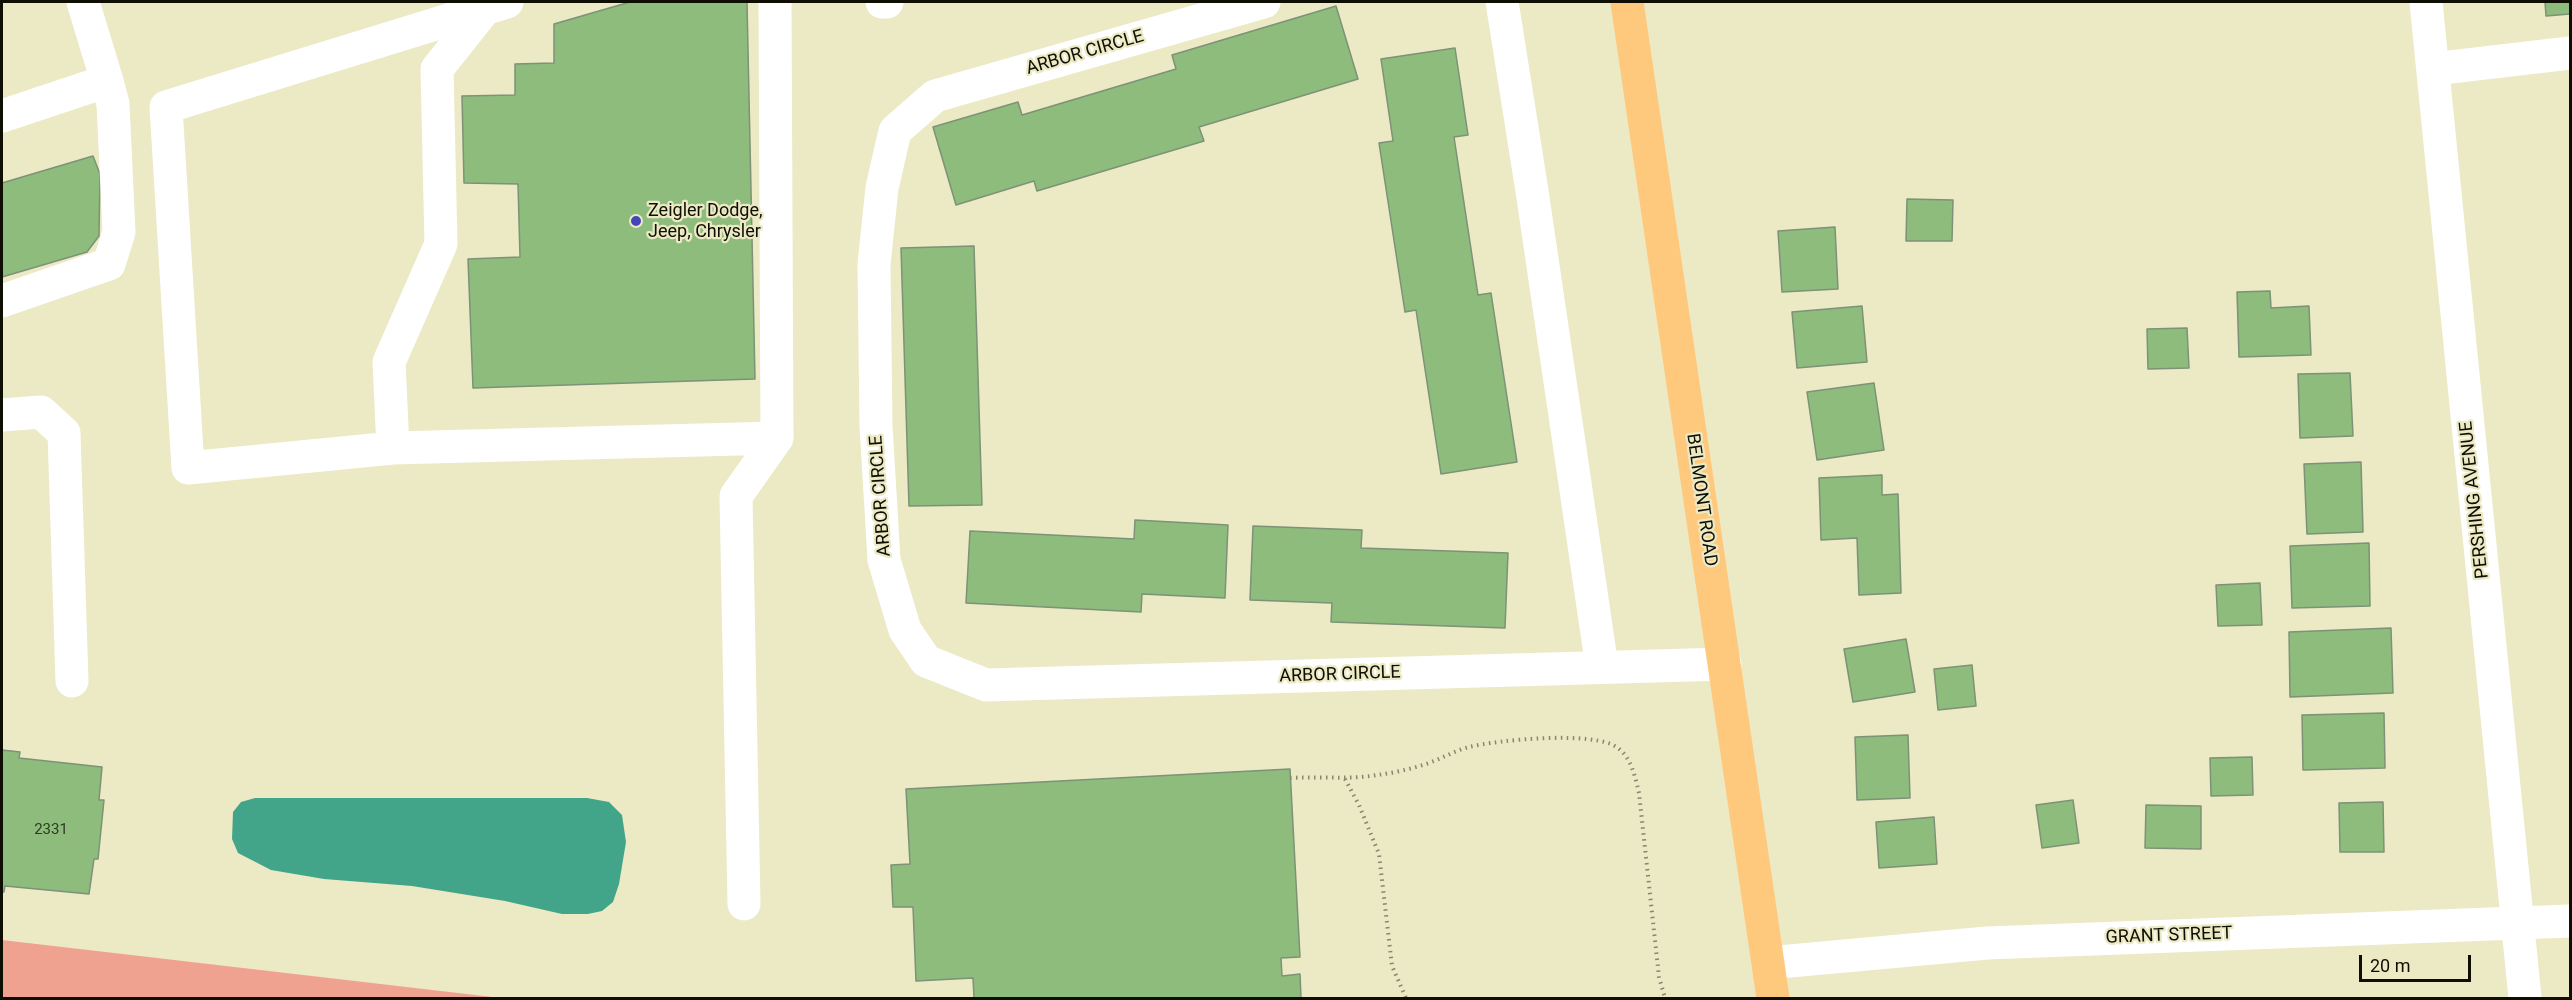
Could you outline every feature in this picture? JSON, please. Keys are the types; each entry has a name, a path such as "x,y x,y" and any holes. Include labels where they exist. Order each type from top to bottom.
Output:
{"main road":[{"name":"BELMONT ROAD","path":"1627,2 1773,999"}],"street":[{"path":"2,301 109,264 119,232 113,104 83,2"},
{"path":"744,904 736,496 777,438 775,2"},
{"path":"882,2 887,2"},
{"name":"ARBOR CIRCLE","path":"1264,2 935,96 895,130 882,188 874,264 876,426 884,560 905,630 926,661 986,685 1725,664"},
{"path":"1502,2 1602,667"},
{"name":"PERSHING AVENUE","path":"2426,2 2525,999"},
{"path":"491,4 166,107 188,468 393,448 777,438"},
{"path":"393,448 389,362 441,244 437,69 491,4"},
{"path":"2433,69 2571,53"},
{"path":"2,116 107,81"},
{"path":"2,415 41,412 64,433 72,681"},
{"name":"GRANT STREET","path":"1768,963 1987,943 2571,921"}],"path":[{"path":"1290,778 1319,776 1345,778 1377,775 1425,764 1468,747 1505,740 1558,738 1593,740 1617,747 1632,767 1639,793 1659,977 1665,999"},
{"path":"1345,778 1379,854 1392,966 1406,999"}],"shaded area":[{"path":"2,940 501,998 2,998"}],"water":[{"path":"255,798 587,798 609,802 622,815 626,842 619,884 613,902 602,911 588,914 562,914 505,901 412,886 324,879 271,870 238,853 232,839 233,812 241,802"}],"building":[{"name":"Zeigler Dodge, Jeep, Chrysler","path":"630,2 747,2 755,379 473,388 468,259 520,257 518,184 464,183 462,96 515,95 515,64 554,63 554,24"},
{"path":"2545,2 2570,2 2570,14 2546,16"},
{"path":"1336,6 1358,79 1199,127 1204,141 1037,191 1034,181 956,205 933,127 1018,102 1022,115 1176,69 1172,55"},
{"path":"1455,48 1468,135 1454,137 1478,295 1491,293 1517,462 1441,474 1416,310 1405,312 1379,143 1393,141 1381,59"},
{"path":"93,156 100,174 99,236 87,252 2,277 2,183"},
{"path":"1907,199 1953,200 1952,241 1906,241"},
{"path":"1835,227 1838,289 1782,292 1778,231"},
{"path":"974,246 982,505 909,506 901,248"},
{"path":"2270,291 2271,308 2309,306 2311,355 2239,357 2237,292"},
{"path":"1862,306 1867,362 1797,368 1792,312"},
{"path":"2187,328 2189,368 2148,369 2147,329"},
{"path":"2350,373 2353,436 2300,438 2298,374"},
{"path":"1874,383 1884,450 1817,460 1807,392"},
{"path":"2361,462 2363,532 2307,534 2304,464"},
{"path":"1882,475 1882,495 1898,494 1901,593 1859,595 1857,538 1821,540 1819,478"},
{"path":"1135,520 1228,525 1225,598 1142,594 1141,612 966,603 970,531 1134,539"},
{"path":"1253,526 1362,530 1361,548 1508,553 1505,628 1331,622 1332,603 1250,600"},
{"path":"2369,543 2370,606 2292,608 2290,546"},
{"path":"2260,583 2262,625 2218,626 2216,585"},
{"path":"2391,628 2393,693 2290,697 2289,632"},
{"path":"1906,639 1915,692 1853,702 1844,649"},
{"path":"1972,665 1976,706 1938,710 1934,669"},
{"path":"2384,713 2385,768 2303,770 2302,715"},
{"path":"1908,735 1910,798 1857,800 1855,737"},
{"path":"2,750 20,752 19,758 102,767 99,800 104,800 98,859 94,859 89,894 5,886 2,892"},
{"path":"2252,757 2253,795 2211,796 2210,758"},
{"path":"1290,769 1300,957 1281,958 1282,976 1300,974 1301,998 974,998 973,978 916,981 913,907 893,907 891,865 910,864 906,789"},
{"path":"2073,800 2079,843 2042,848 2036,805"},
{"path":"2383,802 2384,852 2340,852 2339,803"},
{"path":"2146,805 2201,806 2201,849 2145,848"},
{"path":"1934,817 1937,864 1879,868 1876,822"}],"place":[{"name":"Zeigler Dodge, Jeep, Chrysler","path":"636,221"}]}
